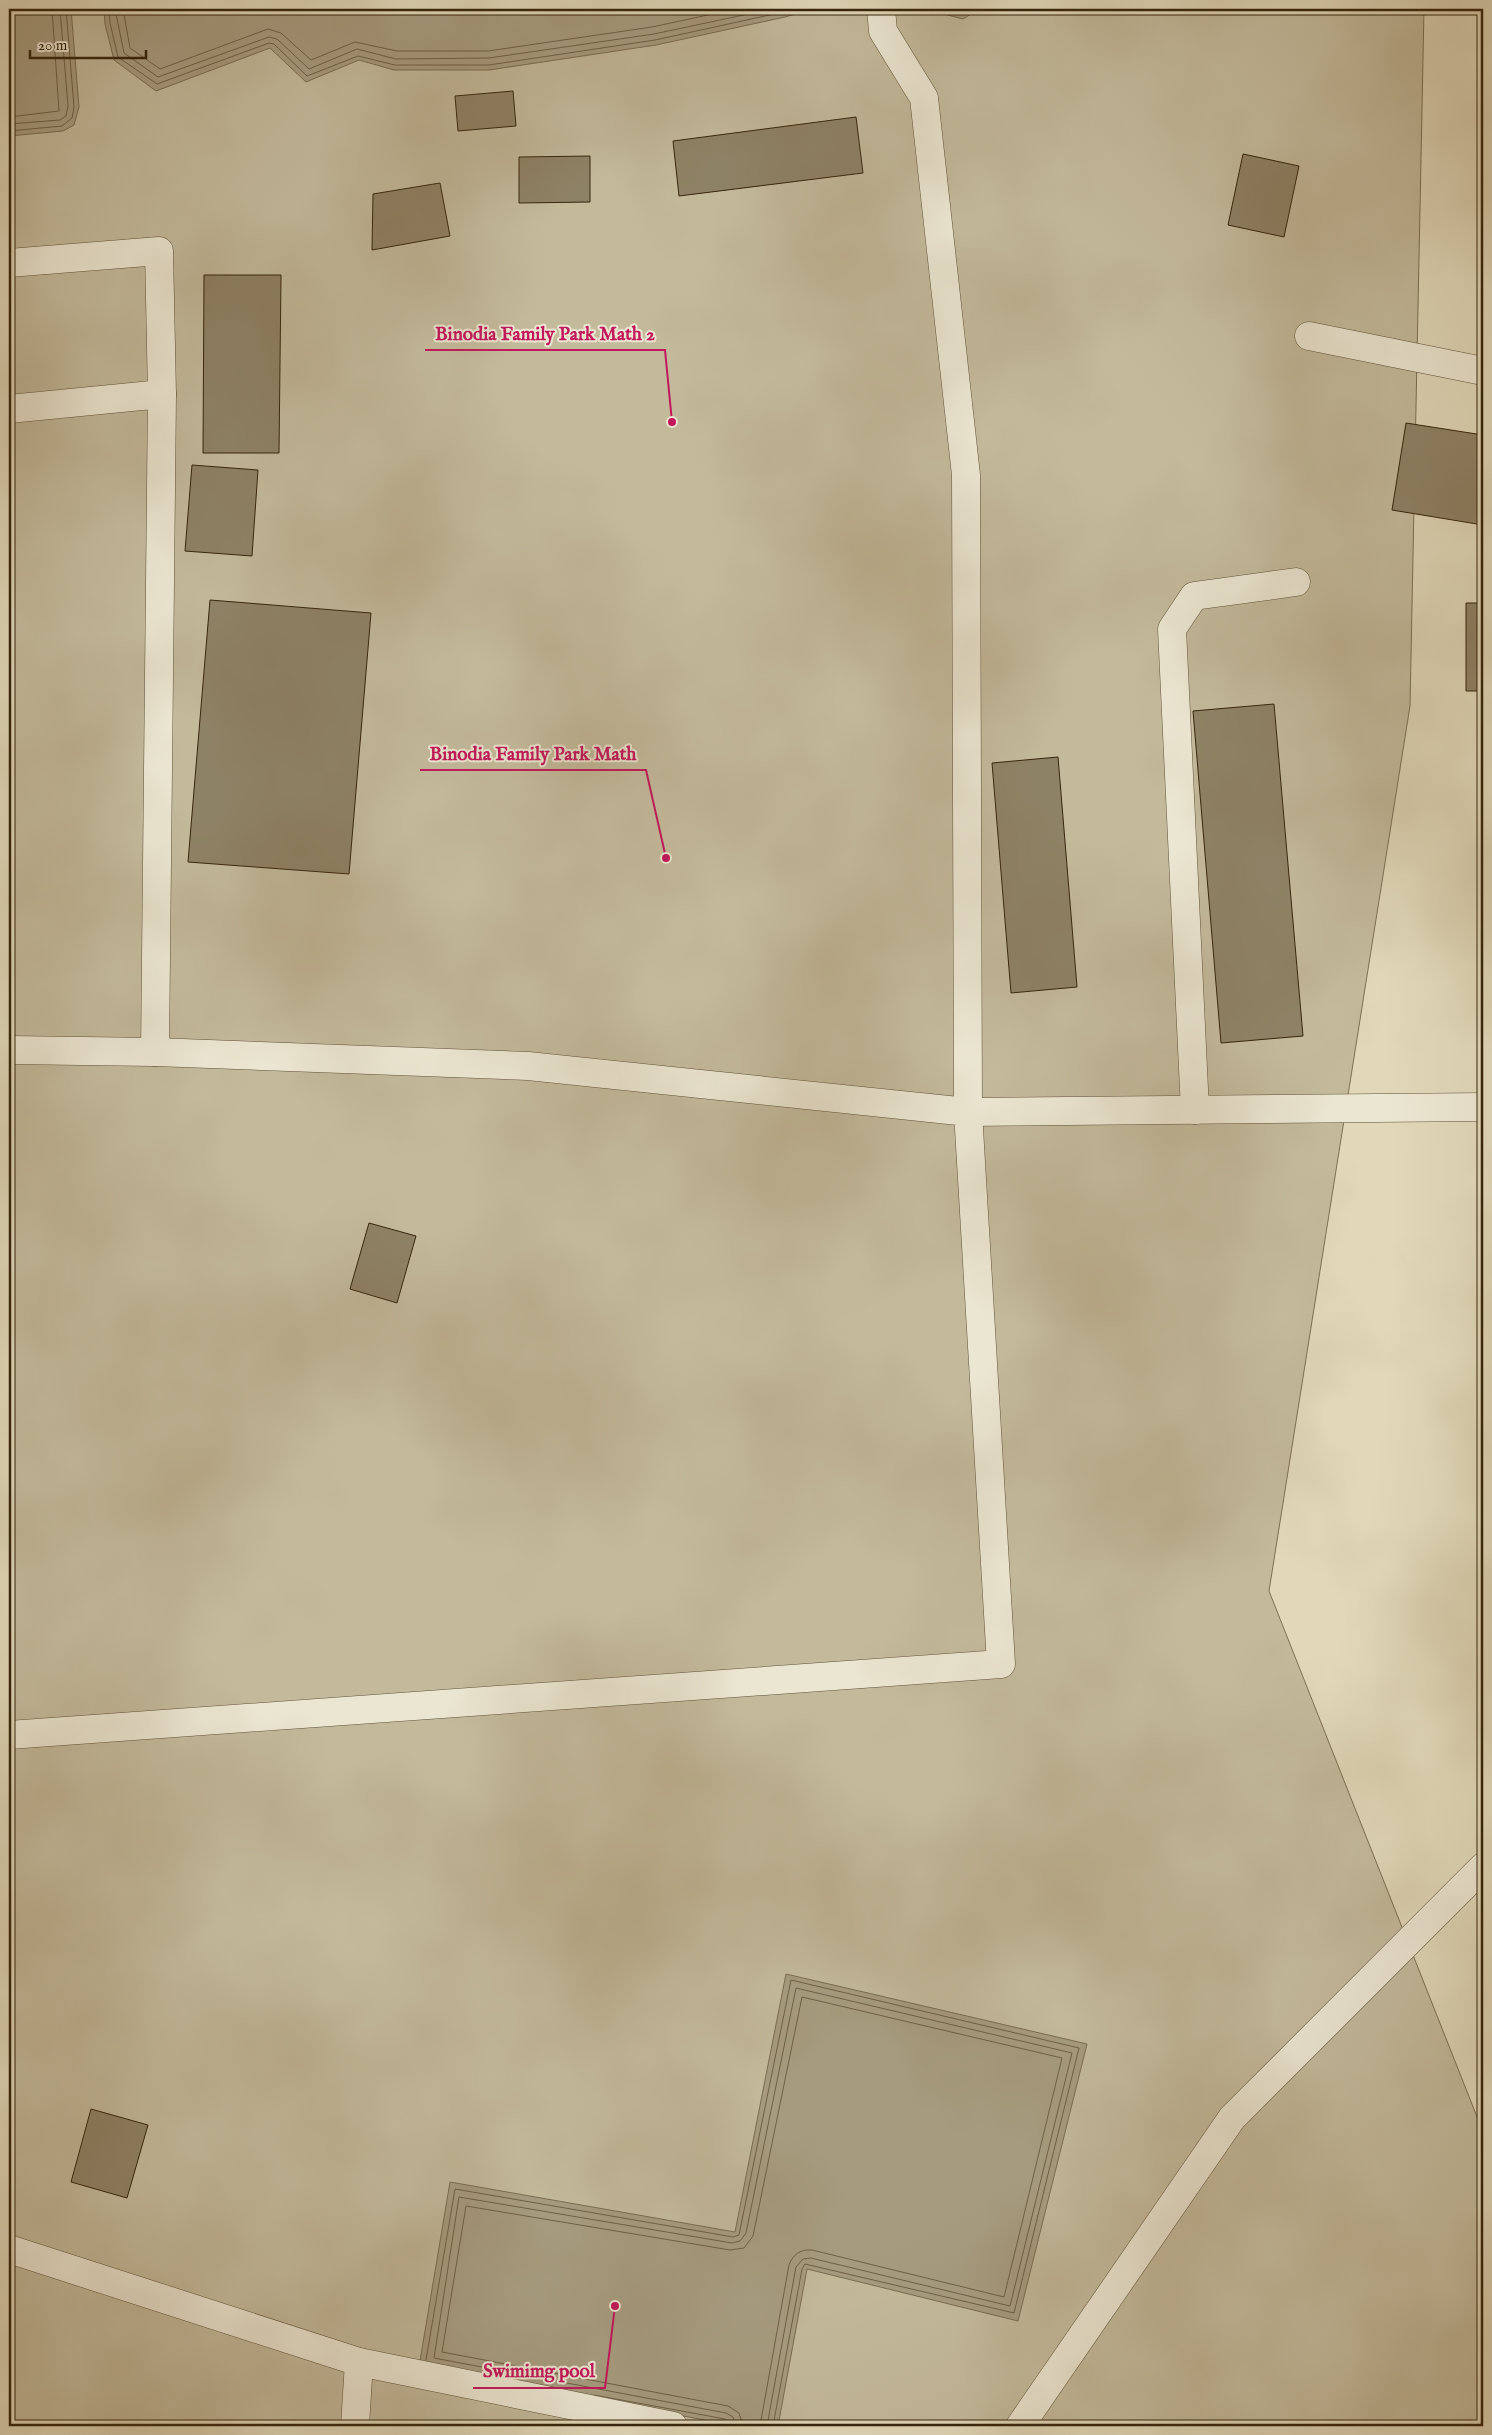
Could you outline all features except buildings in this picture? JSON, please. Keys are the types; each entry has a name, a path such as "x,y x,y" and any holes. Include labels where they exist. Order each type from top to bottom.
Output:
{"street":[{"path":"9,1735 1001,1664 968,1112 966,474 924,98 884,31 881,9"},
{"path":"9,263 160,251 162,394 155,1052"},
{"path":"1309,336 1483,371"},
{"path":"9,409 162,394"},
{"path":"1195,1110 1172,628 1194,596 1296,582"},
{"path":"9,1050 155,1052 528,1066 968,1112 1483,1107"},
{"path":"1020,2426 1232,2118 1483,1867"},
{"path":"9,2249 359,2362 673,2426"},
{"path":"355,2426 359,2362"}],"shaded area":[{"path":"9,9 1424,9 1410,706 1269,1591 1483,2132 1483,2426 9,2426"}],"water":[{"path":"9,9 71,9 79,107 74,125 63,131 9,136"},
{"path":"104,9 813,9 785,17 656,45 489,70 394,70 359,60 306,82 270,48 156,91 114,60 105,24"},
{"path":"938,9 979,9 963,19 940,13"},
{"path":"786,1974 1087,2044 1018,2321 807,2269 778,2426 737,2426 419,2367 450,2182 735,2232"}],"place":[{"name":"Binodia Family Park Math 2","path":"672,422"},
{"name":"Binodia Family Park Math","path":"666,858"},
{"name":"Swimimg pool","path":"615,2306"}]}
